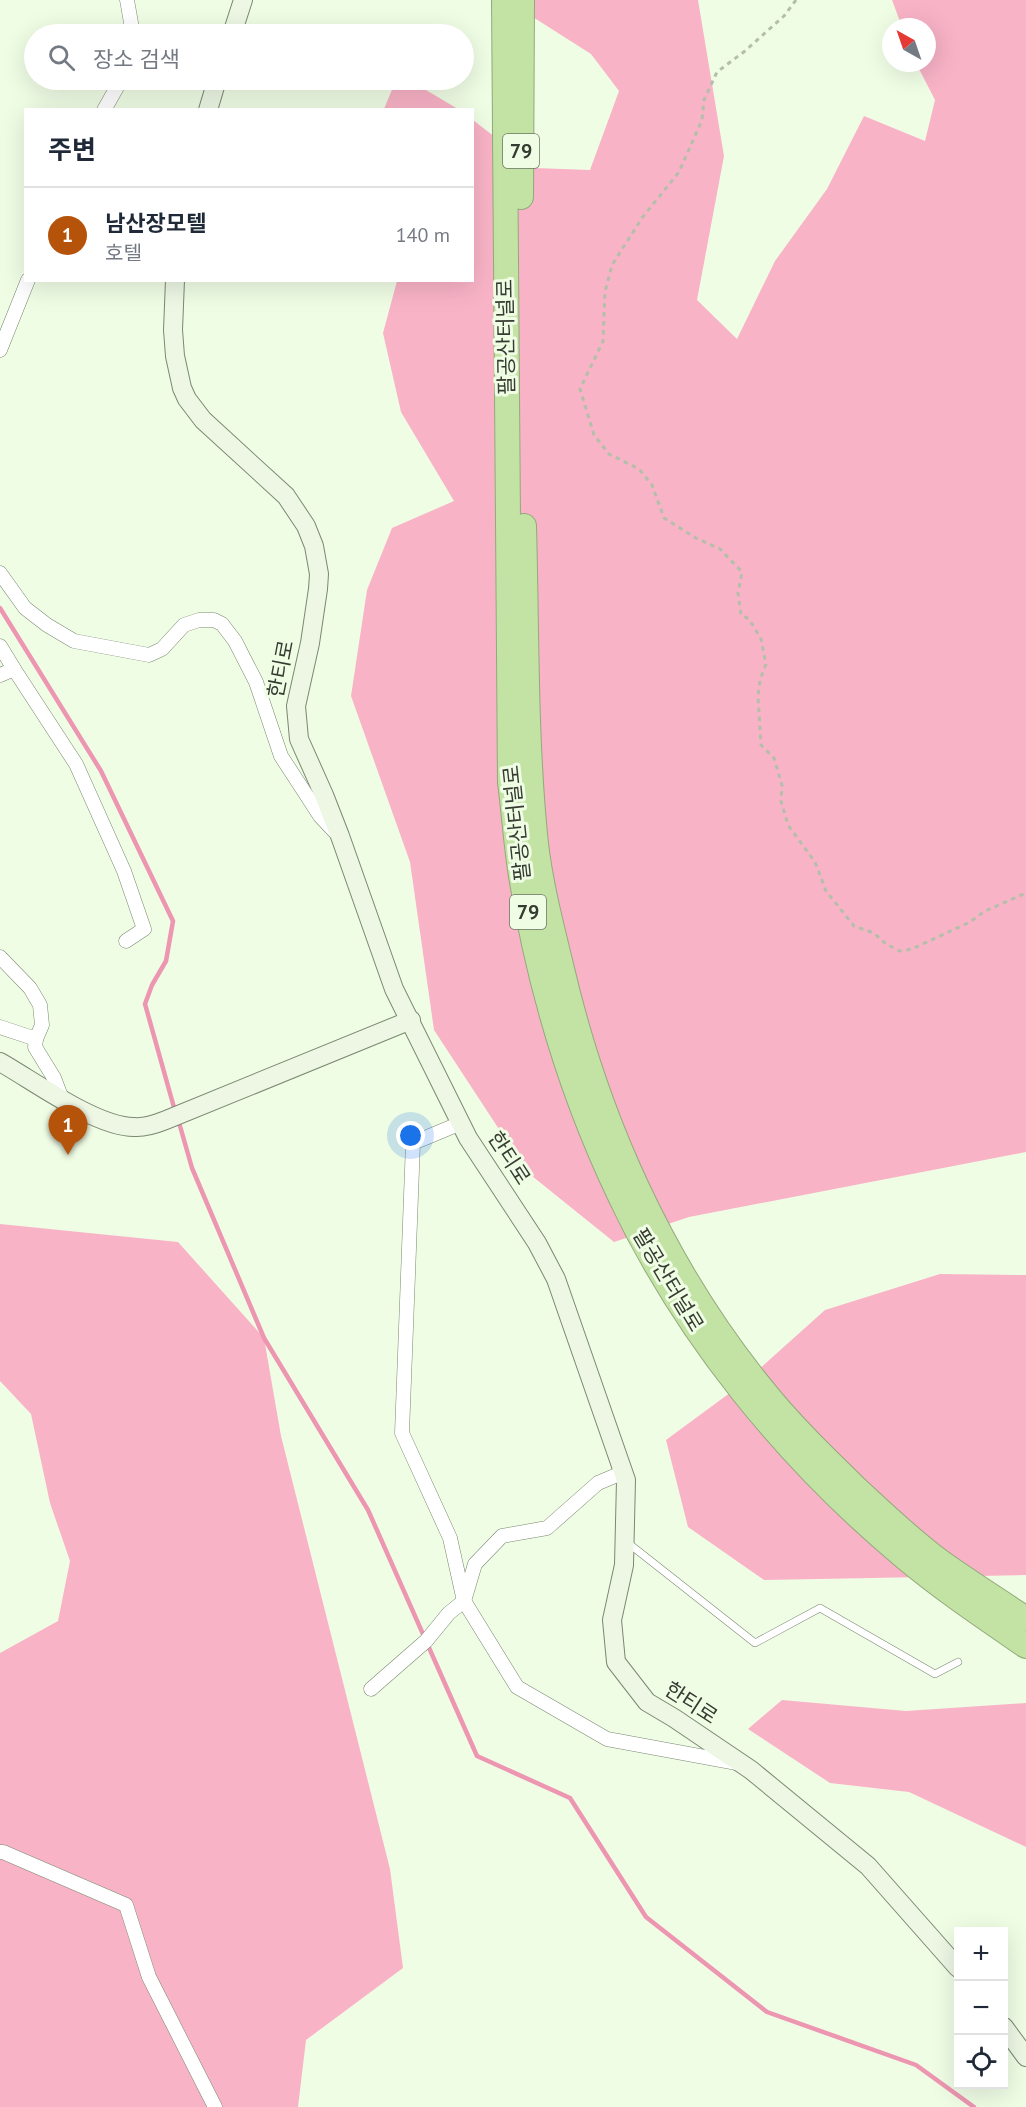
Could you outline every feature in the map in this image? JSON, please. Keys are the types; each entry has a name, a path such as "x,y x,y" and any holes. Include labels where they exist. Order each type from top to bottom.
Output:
{"highway":[{"name":"팔공산터널로","path":"504,0 510,782 521,876 533,938 556,1029 588,1123 620,1197 700,1334 748,1399 831,1489 903,1556 1026,1646"},
{"name":"팔공산터널로","path":"522,0 520,301 530,766 537,848 552,927 574,1021 602,1106 630,1176 708,1314 758,1384 793,1424 891,1521 941,1562 1017,1609"}],"street":[{"path":"127,0 131,24"},
{"path":"235,24 243,0"},
{"path":"105,108 115,90"},
{"path":"208,108 210,90"},
{"path":"0,350 26,282"},
{"name":"한티로","path":"175,282 173,330 175,356 182,388 187,399 203,420 286,496 310,533 319,574 310,643 296,706 301,746 340,836 394,989 468,1138 537,1243 556,1279 624,1473 626,1541 624,1565 612,1620 616,1662 646,1702 742,1764 868,1866 954,1963"},
{"path":"0,574 25,608 47,626 74,641 149,655 162,649 184,625 199,620 214,620 222,624 240,651 256,682 281,756 320,816 340,836"},
{"path":"0,646 76,764 124,871 144,929 126,941"},
{"path":"0,675 14,669"},
{"path":"0,957 30,988 40,1005 42,1025 35,1047 54,1078 63,1099"},
{"path":"0,1062 91,1115 113,1124 136,1128 157,1123 255,1085 411,1020"},
{"path":"0,1027 36,1039"},
{"path":"461,1123 413,1143 402,1433 450,1538 464,1601 517,1687 607,1739 742,1764"},
{"path":"371,1689 426,1641 449,1613 464,1601 475,1564 502,1536 547,1528 598,1483 624,1473"},
{"path":"0,1852 126,1905 148,1977 215,2107"},
{"path":"1008,2032 1026,2056"}],"lane":[{"path":"626,1541 755,1642 820,1608 936,1674 958,1662"}],"path":[{"path":"796,0 784,16 745,51 717,72 704,100 702,120 679,172 642,218 612,265 605,292 603,341 580,389 594,435 609,454 639,469 652,486 664,518 696,538 720,549 742,572 738,593 741,615 749,619 761,639 766,664 760,680 758,696 762,745 774,758 782,785 781,801 788,825 815,862 826,891 854,926 874,933 886,944 900,951 912,949 970,922 985,911 1026,893"}],"shaded area":[{"path":"506,0 698,0 724,156 697,300 737,339 775,261 827,189 864,116 925,141 935,100 921,72 936,72 936,18 899,18 892,0 1026,0 1026,1152 689,1217 614,1242 527,1172 434,1030 410,862 351,696 367,590 392,528 454,501 401,412 383,333 397,282 474,282 474,121 535,168 590,170 619,91 591,54"},
{"path":"392,90 426,90 456,108 384,108"},
{"path":"0,1224 178,1242 264,1338 281,1436 390,1869 403,1968 306,2040 298,2107 0,2107 0,1653 58,1621 70,1561 50,1503 31,1414 0,1381"},
{"path":"940,1274 1026,1275 1026,1575 764,1580 688,1527 666,1440 746,1381 825,1310"},
{"path":"782,1700 906,1711 1026,1703 1026,1847 909,1792 830,1783 748,1729"}],"waterway":[{"path":"0,608 101,771 173,921 166,961 152,985 145,1004 175,1111"},
{"path":"178,1119 192,1168 264,1338 368,1510 477,1756 570,1798 646,1917 767,2012 916,2065 974,2107"}],"place":[{"name":"남산장모텔","path":"68,1155"}]}
